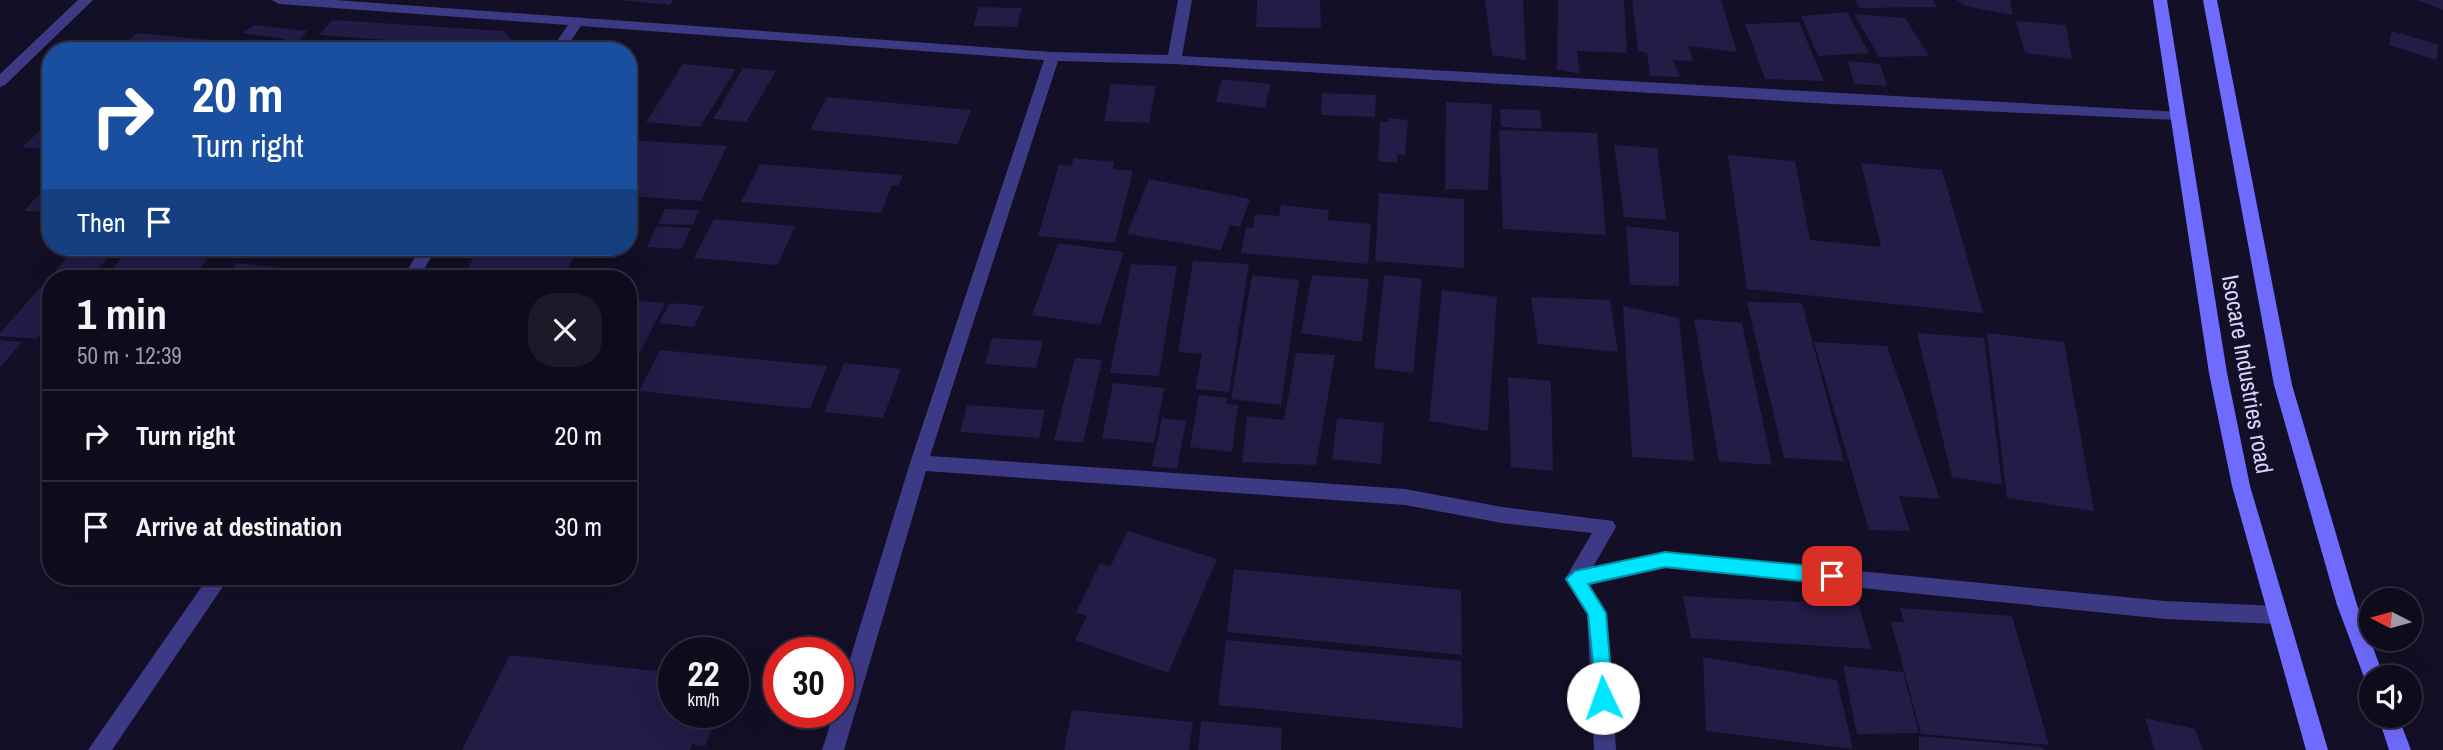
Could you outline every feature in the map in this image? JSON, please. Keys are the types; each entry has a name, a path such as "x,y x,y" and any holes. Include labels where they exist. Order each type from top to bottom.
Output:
{"street":[{"path":"0,82 86,0"},
{"path":"279,0 1052,56 1174,60 1804,98 2176,115"},
{"path":"1174,60 1185,0"},
{"name":"Isocare Industries road","path":"2160,0 2218,373 2241,486 2317,750"},
{"name":"Isocare Industries road","path":"2210,0 2283,385 2347,605 2370,665"},
{"path":"563,42 576,23"},
{"path":"833,750 919,463 1052,56"},
{"path":"919,463 1405,497 1502,514 1606,527 1575,579"},
{"path":"1575,579 1665,560 2165,610 2276,615"},
{"path":"1575,579 1597,613 1605,750"},
{"path":"99,750 214,585"},
{"path":"2392,728 2400,750"}],"building":[{"path":"619,0 673,0 670,5"},
{"path":"1257,0 1320,0 1321,28 1256,27"},
{"path":"1485,0 1523,0 1526,60 1492,55"},
{"path":"1558,0 1624,0 1627,53 1577,51 1580,74 1557,69"},
{"path":"1632,0 1721,0 1737,52 1688,46 1693,61 1672,60 1681,77 1650,76 1647,53 1638,51"},
{"path":"1855,0 1933,0 1937,7 1860,8"},
{"path":"1957,0 2010,0 2013,15 1965,6"},
{"path":"2417,0 2443,0 2443,10"},
{"path":"978,7 1022,8 1017,27 974,26"},
{"path":"1847,12 1869,53 1818,56 1801,16"},
{"path":"1854,14 1905,18 1929,56 1879,57"},
{"path":"333,20 504,31 514,42 415,42 319,35"},
{"path":"2016,21 2066,25 2072,59 2025,53"},
{"path":"1799,22 1824,81 1765,79 1745,24"},
{"path":"254,25 307,31 298,42 282,42 285,39 242,33"},
{"path":"2392,31 2439,45 2436,60 2389,45"},
{"path":"137,33 233,42 127,42"},
{"path":"1848,61 1880,64 1887,86 1854,84"},
{"path":"683,64 736,69 700,127 646,122"},
{"path":"743,68 776,71 746,122 713,119"},
{"path":"1222,79 1271,84 1265,108 1216,102"},
{"path":"1111,84 1156,86 1149,123 1104,121"},
{"path":"1322,93 1376,95 1375,117 1321,115"},
{"path":"827,97 971,110 958,144 810,130"},
{"path":"1446,102 1492,104 1488,190 1445,189"},
{"path":"1500,109 1540,110 1542,129 1501,127"},
{"path":"1389,118 1408,120 1405,155 1397,155 1397,163 1378,161 1380,122 1389,122"},
{"path":"42,129 42,149 22,147"},
{"path":"1499,130 1597,133 1606,235 1503,229"},
{"path":"637,141 727,146 701,201 637,197"},
{"path":"1614,145 1657,148 1666,220 1624,217"},
{"path":"1728,155 1795,161 1810,240 1881,247 1861,163 1942,170 1983,313 1747,289"},
{"path":"1074,158 1114,162 1113,169 1133,171 1115,243 1038,236 1059,164 1071,166"},
{"path":"760,164 903,175 899,185 892,185 881,213 741,202"},
{"path":"1149,179 1250,199 1240,227 1230,225 1221,250 1127,234"},
{"path":"42,191 42,212 24,211"},
{"path":"1379,193 1464,199 1464,268 1375,261"},
{"path":"1281,205 1329,210 1328,220 1371,224 1368,264 1241,253 1246,227 1253,228 1255,214 1279,216"},
{"path":"665,209 699,210 693,225 658,224"},
{"path":"714,219 795,226 778,265 694,258"},
{"path":"657,226 691,228 682,249 647,247"},
{"path":"1626,226 1679,232 1679,286 1630,285"},
{"path":"1058,243 1124,252 1100,325 1032,315"},
{"path":"68,256 109,256 97,270 56,270"},
{"path":"123,256 208,259 199,270 111,270"},
{"path":"475,256 575,256 567,270 467,270"},
{"path":"1193,261 1249,264 1229,392 1195,389 1202,354 1178,352"},
{"path":"237,263 300,270 231,270"},
{"path":"1131,264 1177,266 1159,376 1110,373"},
{"path":"1252,275 1299,280 1281,405 1231,399"},
{"path":"1312,275 1369,279 1362,342 1301,333"},
{"path":"1384,275 1422,279 1413,373 1374,368"},
{"path":"42,286 42,333 36,339 0,336"},
{"path":"1442,290 1497,297 1488,431 1429,421"},
{"path":"1531,297 1610,300 1618,352 1538,344"},
{"path":"637,301 665,303 637,358"},
{"path":"1747,302 1802,303 1844,461 1784,458"},
{"path":"670,303 704,306 694,327 659,323"},
{"path":"1623,306 1679,318 1694,461 1632,457"},
{"path":"1694,319 1742,323 1772,465 1719,461"},
{"path":"1917,333 1984,338 2002,485 1952,477"},
{"path":"1987,333 2064,342 2094,511 2007,498"},
{"path":"992,338 1043,341 1036,368 985,364"},
{"path":"0,340 22,342 0,367"},
{"path":"1814,342 1887,346 1940,499 1899,496 1910,531 1869,530"},
{"path":"660,350 827,366 810,409 639,391"},
{"path":"1296,353 1335,355 1316,465 1242,462 1247,416 1284,420"},
{"path":"1075,358 1102,360 1083,443 1054,440"},
{"path":"844,363 901,369 883,418 824,412"},
{"path":"1508,377 1551,381 1553,471 1511,467"},
{"path":"1113,383 1164,388 1154,443 1102,438"},
{"path":"1199,395 1228,398 1226,404 1238,405 1232,452 1190,447"},
{"path":"967,405 1045,410 1039,438 960,432"},
{"path":"1162,418 1186,421 1177,469 1152,466"},
{"path":"1337,418 1384,423 1381,464 1332,459"},
{"path":"1128,531 1217,559 1168,673 1075,640 1087,616 1076,612 1100,563 1110,567"},
{"path":"1234,569 1461,590 1462,655 1227,632"},
{"path":"1683,596 1859,605 1871,649 1691,638"},
{"path":"1900,608 2012,616 2049,745 1921,734 1891,622 1904,622"},
{"path":"1226,640 1461,661 1463,728 1218,705"},
{"path":"510,655 658,671 658,728 712,728 705,746 692,744 690,750 462,750"},
{"path":"1703,657 1837,680 1853,749 1706,731"},
{"path":"1843,666 1903,672 1919,733 1857,734"},
{"path":"1072,710 1193,722 1189,750 1064,750"},
{"path":"2145,718 2195,729 2203,750 2155,750"},
{"path":"1201,721 1282,728 1281,750 1198,750"},
{"path":"1919,736 2042,747 2043,750 1919,750"}],"route":[{"path":"1603,698 1597,613 1575,579 1665,560 1832,576"}]}
